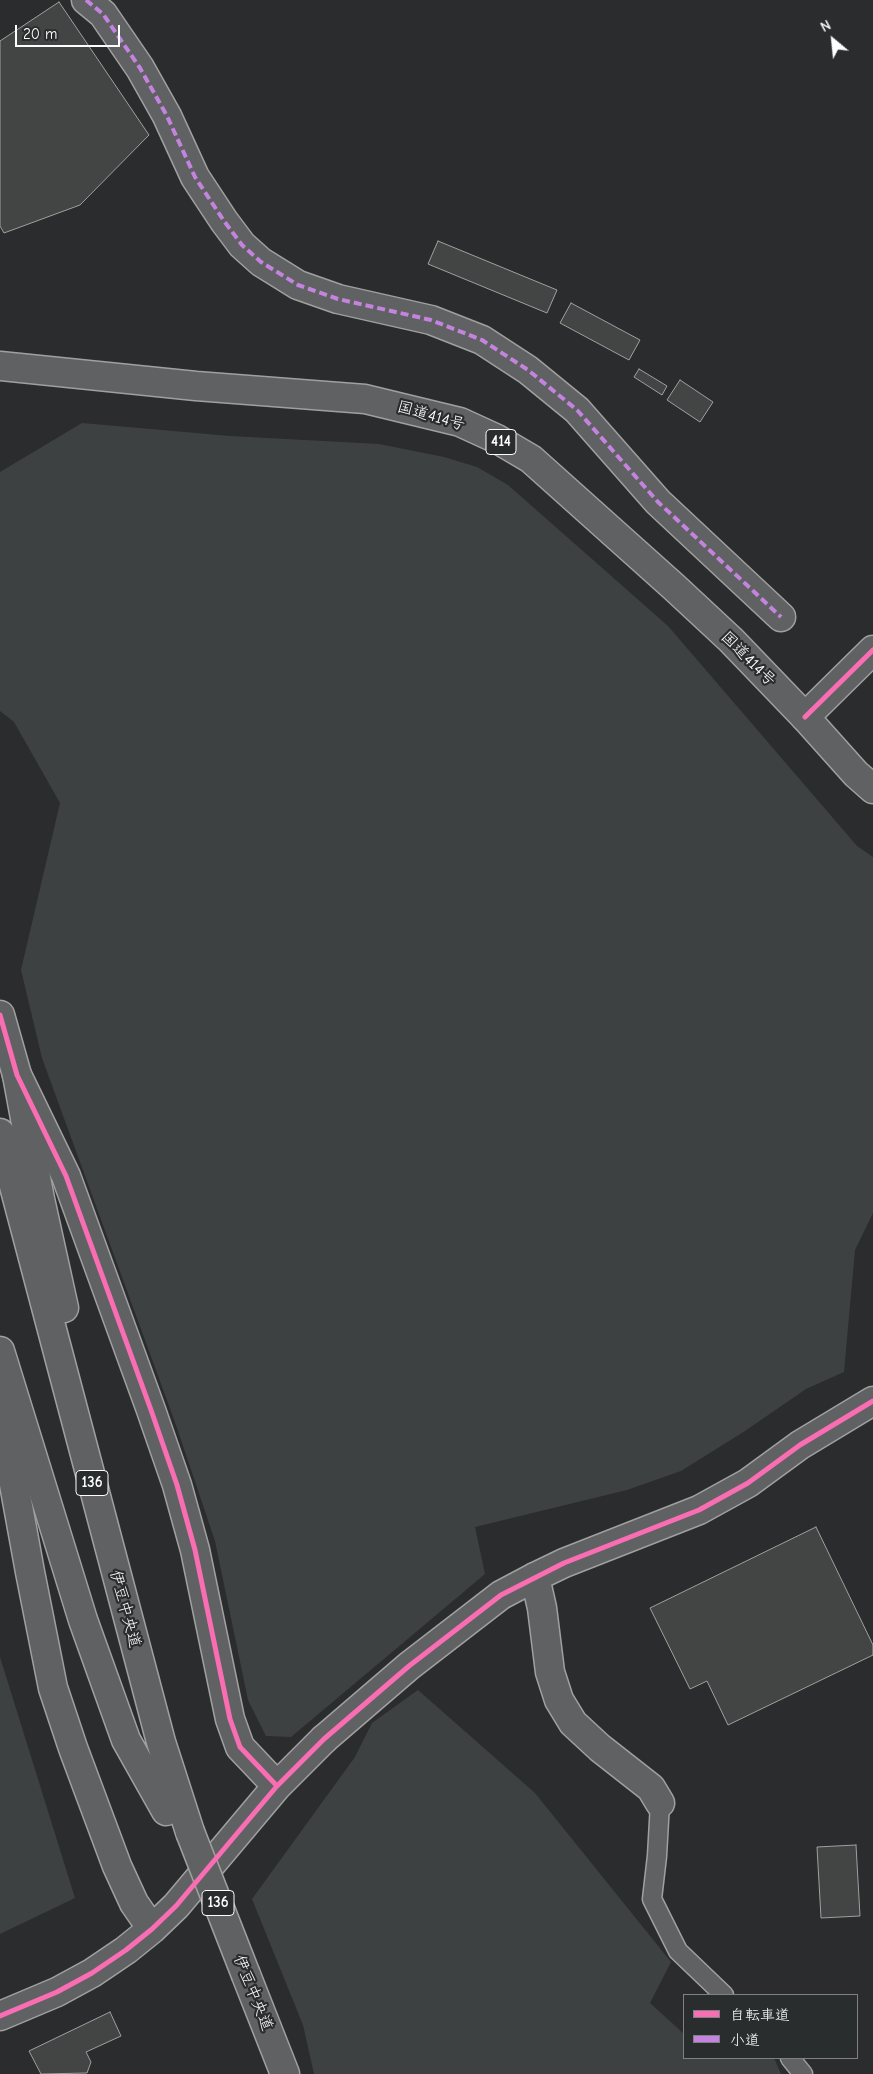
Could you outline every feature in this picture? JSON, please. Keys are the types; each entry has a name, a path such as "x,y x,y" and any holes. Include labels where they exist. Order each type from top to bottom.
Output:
{"main road":[{"path":"86,0 103,14 140,68 167,116 195,176 242,245 298,285 338,299 431,320 482,340 528,370 577,410 658,502 780,617"},
{"name":"国道414号","path":"0,366 196,386 365,399 409,408 460,422 497,439 531,459 724,634 805,717 856,774 873,789"},
{"path":"805,717 873,650"},
{"path":"0,1015 16,1075 40,1199 69,1329 91,1414 116,1576"},
{"path":"16,1075 66,1176 152,1410 177,1485 195,1550 230,1719 240,1747 277,1786"},
{"name":"伊豆中央道","path":"0,1133 161,1742 184,1838 240,1980 285,2074"},
{"name":"伊豆中央道","path":"0,1202 166,1811 184,1838"},
{"path":"0,1351 83,1620 123,1731 166,1811"},
{"path":"0,2016 58,1992 92,1973 126,1950 152,1929 176,1906 277,1786 324,1739 409,1666 501,1595 564,1563 700,1510 748,1483 800,1445 873,1401"},
{"path":"0,1407 53,1688 117,1866 134,1903 152,1929"},
{"path":"535,1578 542,1608 550,1672 559,1700 574,1723 600,1748 651,1788 660,1803"},
{"name":"伊豆中央道","path":"240,1980 269,2074"}],"lane":[{"path":"660,1803 652,1899 678,1951 723,1994"},
{"path":"791,2059 803,2074"}],"shaded area":[{"path":"82,423 230,436 379,444 444,457 477,467 508,485 668,626 857,846 873,857 873,1213 855,1250 844,1372 806,1389 745,1431 681,1471 627,1490 475,1527 485,1574 291,1737 266,1736 248,1700 215,1541 176,1425 42,1058 21,970 60,803 14,722 0,711 0,472"},
{"path":"0,1657 75,1898 0,1934"},
{"path":"418,1690 535,1793 671,1962 650,2003 683,2033 683,2059 774,2059 781,2074 314,2074 303,2025 252,1899 355,1757 372,1723"}],"building":[{"path":"59,2 149,135 80,205 4,233 0,226 0,41"},
{"path":"438,241 557,290 547,313 428,264"},
{"path":"571,303 640,340 629,360 560,323"},
{"path":"639,369 667,386 662,395 634,377"},
{"path":"680,380 713,402 700,422 667,400"},
{"path":"816,1527 873,1645 873,1655 728,1725 707,1681 690,1689 650,1608"},
{"path":"856,1845 860,1916 821,1918 817,1847"},
{"path":"110,2012 121,2036 86,2052 91,2062 87,2073 41,2074 29,2051"}],"marked path":[{"path":"86,0 103,14 140,68 167,116 195,177 224,221 242,245 261,262 298,285 338,299 431,320 482,340 528,370 577,410 658,502 781,617"}],"cycle path":[{"path":"805,717 873,650"},
{"path":"0,1015 17,1075 66,1176 177,1485 195,1550 230,1719 240,1747 277,1786"},
{"path":"0,2016 57,1992 92,1973 126,1950 152,1929 176,1906 277,1786 324,1739 409,1666 501,1595 564,1563 699,1510 748,1483 800,1445 873,1401"}]}
